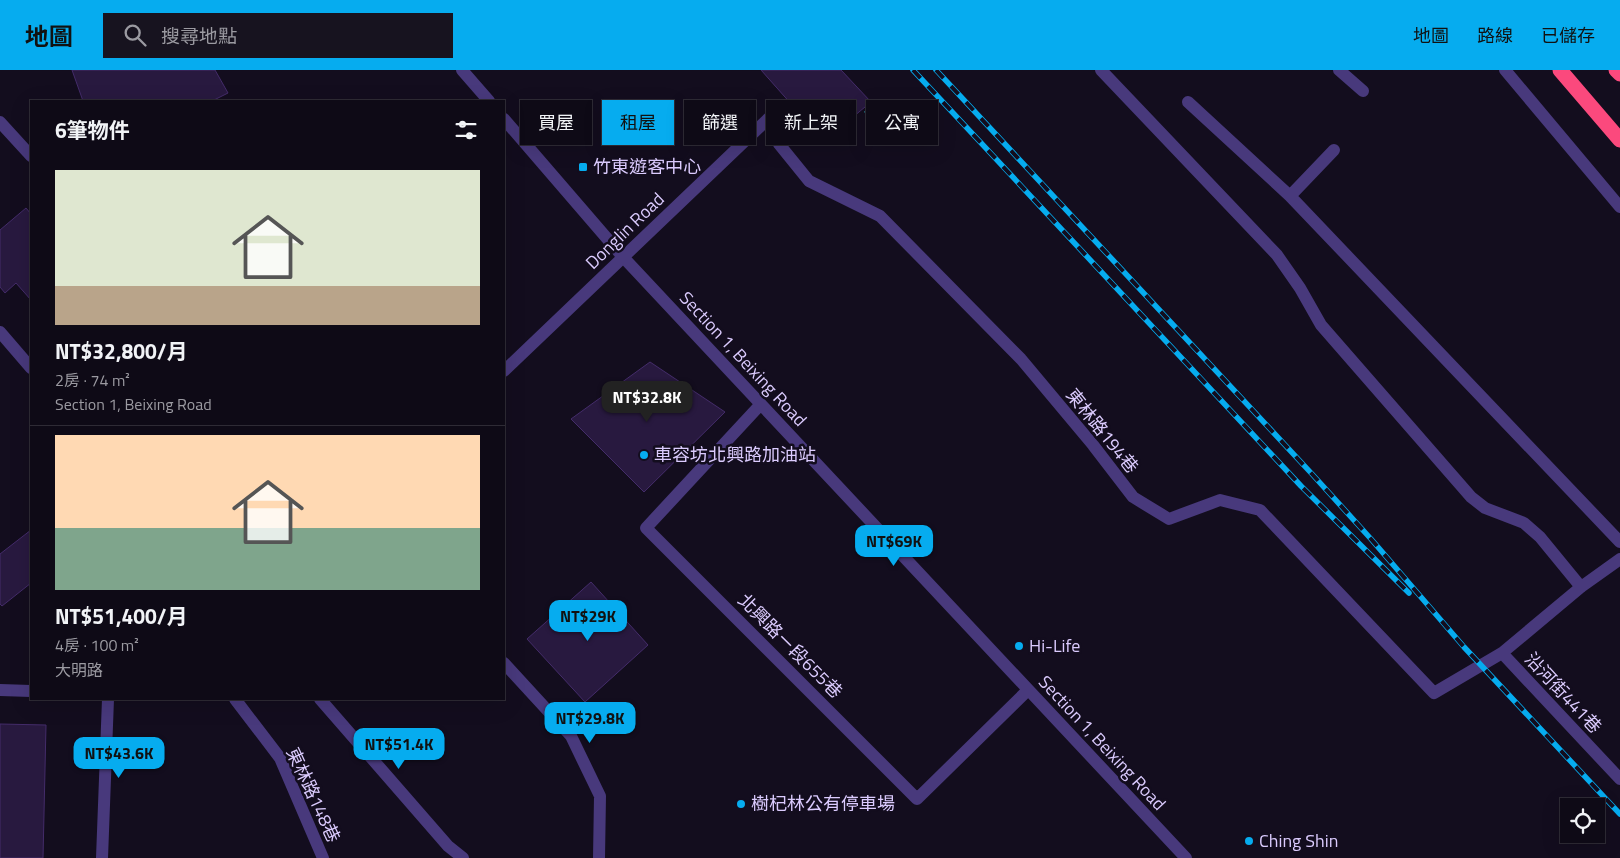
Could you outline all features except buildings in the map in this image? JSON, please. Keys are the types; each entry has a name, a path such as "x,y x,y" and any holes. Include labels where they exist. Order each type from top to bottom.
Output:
{"highway":[{"path":"1560,70 1620,140"},
{"path":"1616,70 1620,74"}],"street":[{"path":"462,70 488,100"},
{"path":"1101,70 1277,255 1300,288 1321,325 1471,497 1485,508 1524,523 1540,537 1581,587"},
{"path":"1339,70 1363,90"},
{"path":"1506,70 1620,207"},
{"path":"1188,102 1290,196 1620,542"},
{"name":"Section 1, Beixing Road","path":"505,120 624,257 1186,858"},
{"name":"Donglin Road","path":"505,370 766,121"},
{"path":"0,122 30,155"},
{"name":"東林路194巷","path":"780,145 809,181 880,216 1020,359 1092,444 1133,497 1169,519 1220,500 1260,510 1434,693 1502,653"},
{"path":"1290,196 1334,150"},
{"path":"0,332 30,367"},
{"name":"北興路ㄧ段655巷","path":"761,404 646,528 917,799 1028,690"},
{"name":"沿河街441巷","path":"1620,559 1581,587 1502,653 1620,779"},
{"path":"505,664 571,736 600,796 599,858"},
{"path":"0,690 30,691"},
{"path":"102,858 108,700"},
{"name":"東林路148巷","path":"236,700 280,758 323,858"},
{"path":"321,700 448,846 463,858"}],"railway":[{"path":"913,70 1301,486 1409,593"},
{"path":"936,70 1312,474 1464,647 1620,814"}],"place":[{"name":"竹東遊客中心","path":"583,167"},
{"name":"車容坊北興路加油站","path":"644,455"},
{"name":"Hi-Life","path":"1019,646"},
{"name":"樹杞林公有停車場","path":"741,804"},
{"name":"Ching Shin","path":"1249,841"}]}
